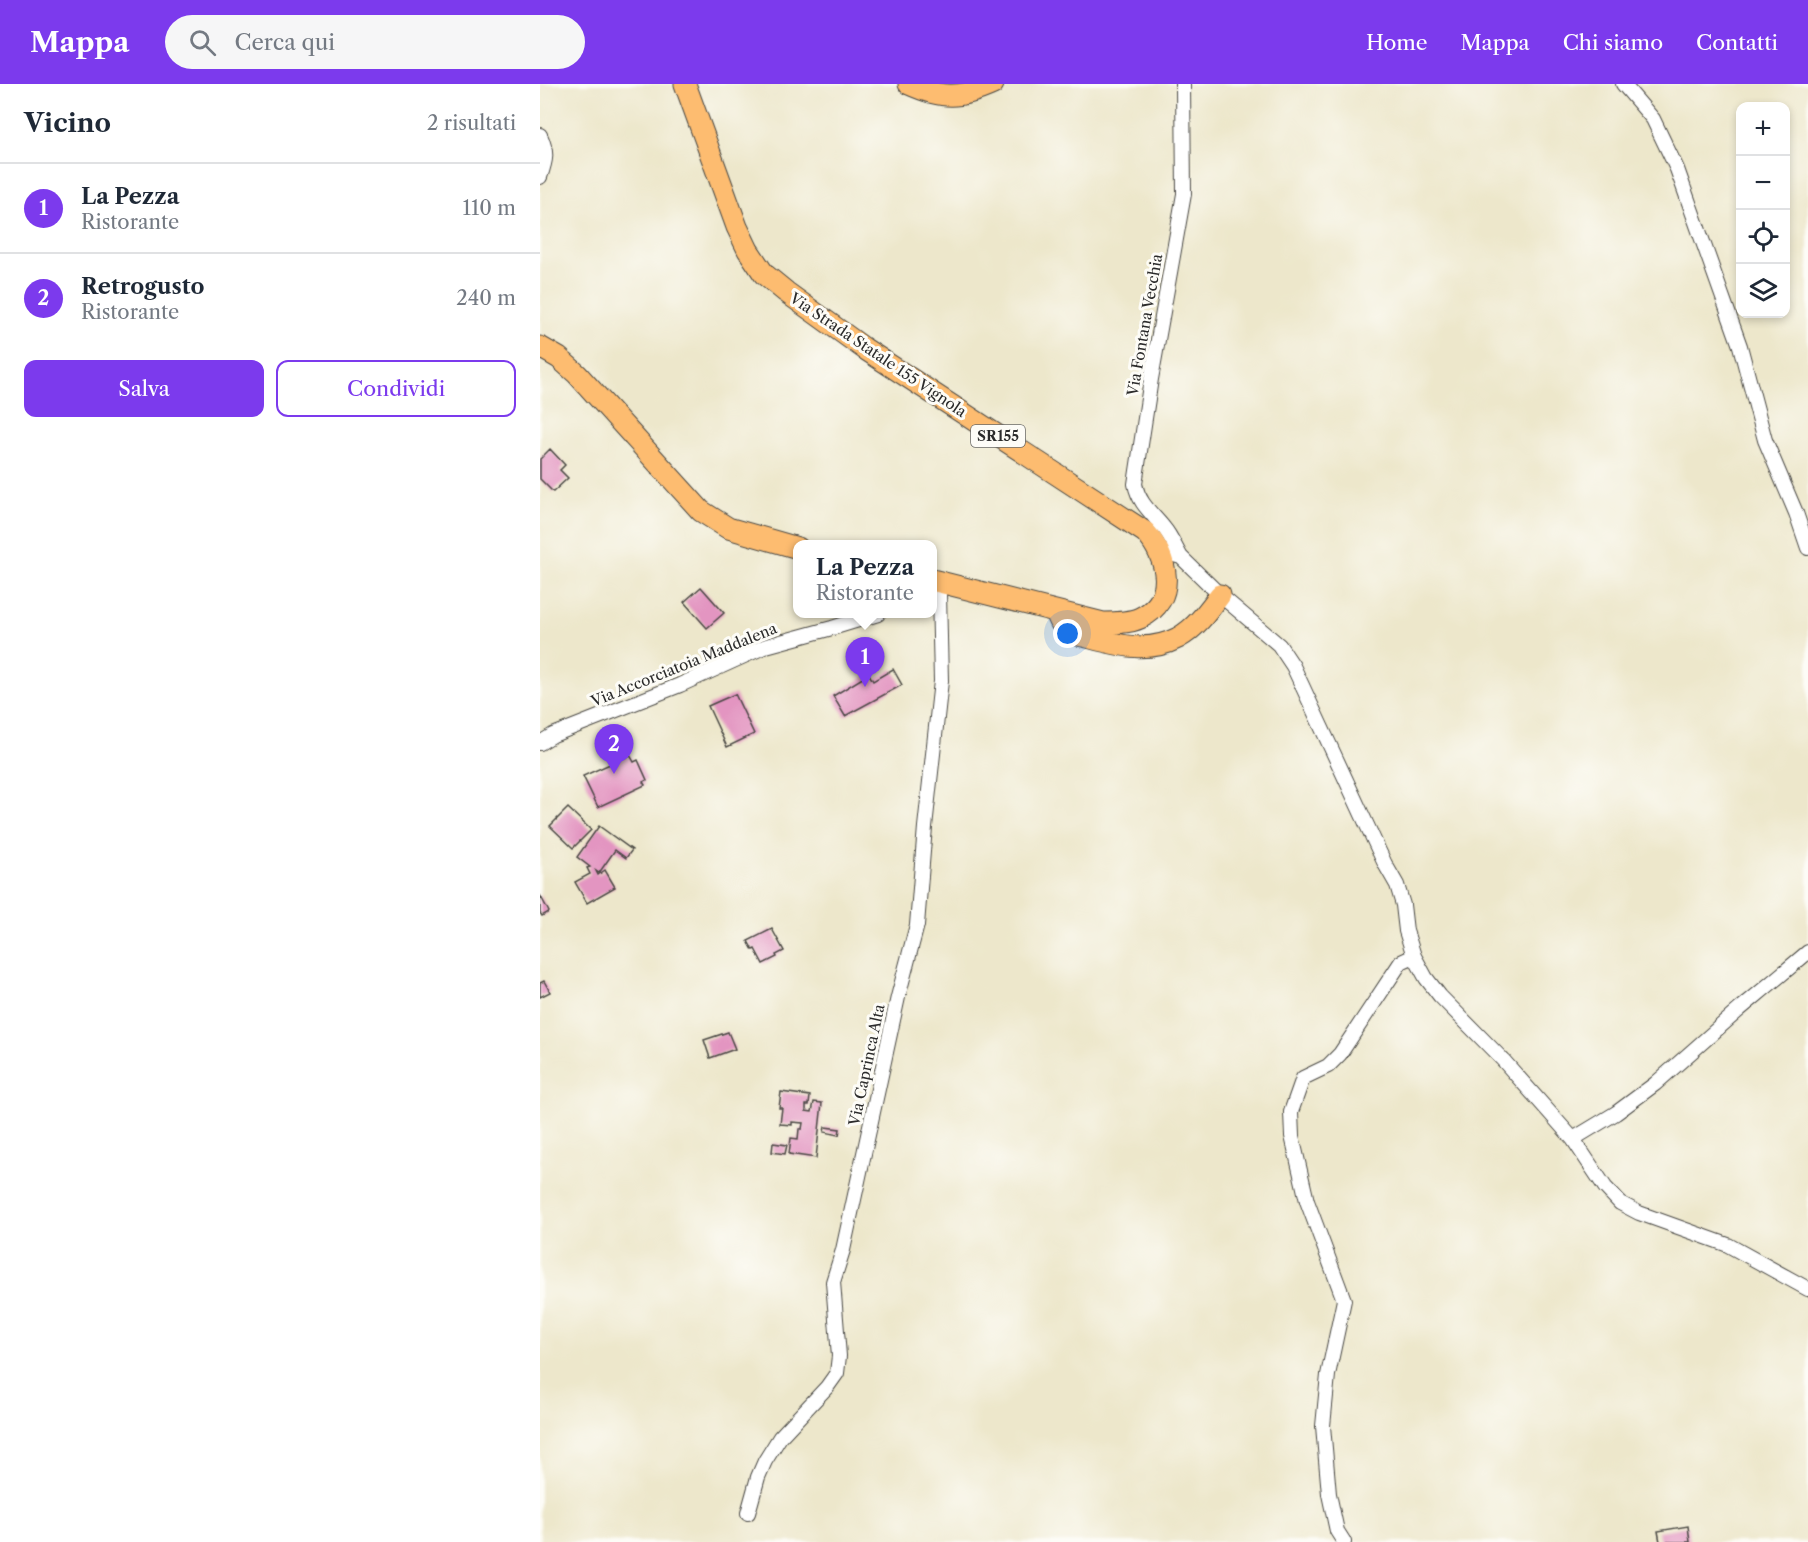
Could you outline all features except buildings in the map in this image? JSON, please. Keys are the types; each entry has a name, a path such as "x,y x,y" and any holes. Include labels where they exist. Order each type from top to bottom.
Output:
{"main road":[{"name":"Via Strada Statale 155 Vignola","path":"685,84 737,227 748,250 764,274 865,349 1144,532 1160,551"},
{"path":"909,84 930,93 954,96 977,91 993,84"},
{"path":"540,346 559,358 577,374 701,511 728,528 793,547"},
{"path":"939,588 1103,623 1124,622 1140,618 1156,606 1163,594 1166,579 1160,551"},
{"path":"1056,612 1061,623 1069,632 1117,645 1160,646 1180,637 1201,620 1221,595"}],"street":[{"name":"Via Fontana Vecchia","path":"1181,557 1164,528 1143,505 1137,495 1135,484 1184,194 1183,84"},
{"path":"1623,84 1653,119 1677,169 1740,346 1765,440 1808,548"},
{"path":"540,135 546,156 540,177"},
{"path":"1160,551 1181,557 1279,645 1293,666 1385,864 1397,885 1403,905 1406,931 1414,956 1426,978 1573,1139 1605,1186 1620,1203 1639,1213 1728,1245 1808,1289"},
{"name":"Via Caprinca Alta","path":"748,1513 758,1477 780,1437 837,1373 839,1356 833,1282 843,1250 898,998 917,925 940,681 939,588"},
{"name":"Via Accorciatoia Maddalena","path":"540,743 553,735 680,685 766,646 865,618"},
{"path":"1573,1139 1616,1113 1655,1084 1808,952"},
{"path":"1344,1542 1337,1531 1329,1494 1323,1426 1328,1375 1344,1300 1306,1201 1292,1136 1291,1112 1303,1078 1328,1066 1340,1054 1401,962 1414,956"}],"place":[{"name":"La Pezza","path":"865,687"},
{"name":"Retrogusto","path":"614,774"}]}
